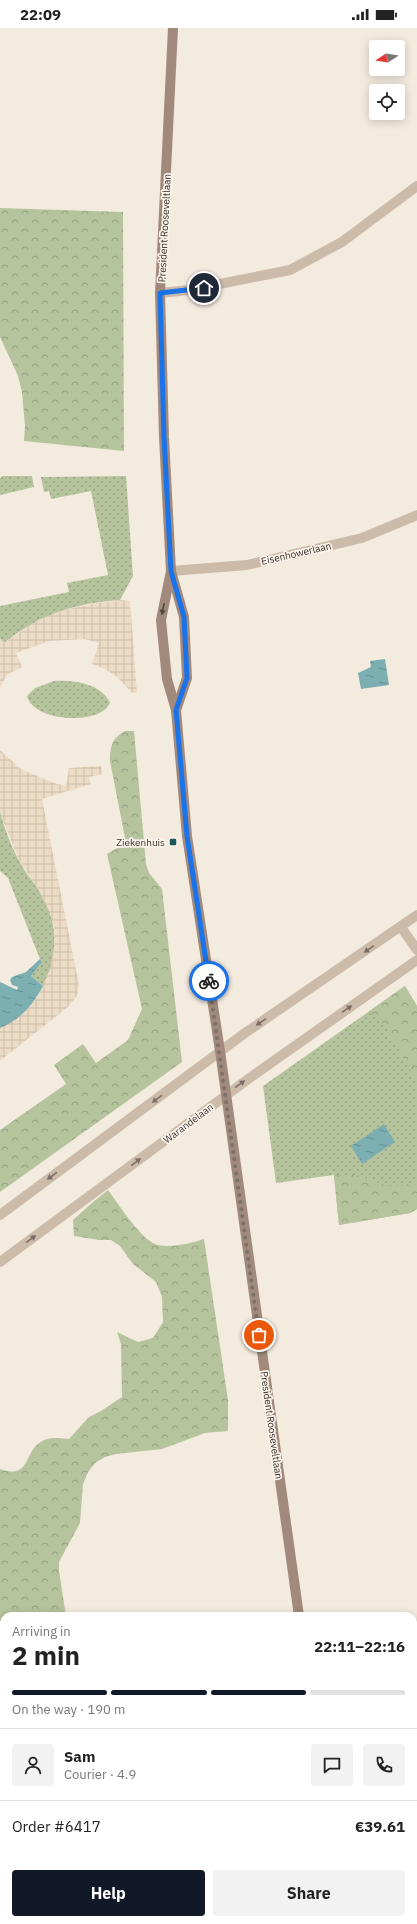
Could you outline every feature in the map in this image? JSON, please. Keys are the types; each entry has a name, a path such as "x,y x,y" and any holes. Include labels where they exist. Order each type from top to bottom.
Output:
{"street":[{"name":"President Rooseveltlaan","path":"173,28 160,293 164,437 171,571 184,617 187,678 176,710"},
{"path":"160,293 189,290 290,270 342,242 417,186"},
{"name":"Eisenhowerlaan","path":"171,571 247,565 362,538 417,515"},
{"name":"President Rooseveltlaan","path":"171,571 161,620 167,679 176,710 187,836 220,1052 298,1612"},
{"path":"0,1215 220,1052 417,915"},
{"path":"401,927 417,950"},
{"name":"Warandelaan","path":"0,1262 225,1095 417,960"}],"green space":[{"path":"0,208 123,212 124,451 24,441 25,426 22,392 18,376 0,337"},
{"path":"3,476 32,476 34,487 0,495 0,478"},
{"path":"126,476 133,576 120,600 88,604 58,612 17,633 4,643 0,638 0,606 69,592 67,583 108,575 91,491 51,499 49,491 44,492 41,477"},
{"path":"54,681 70,681 86,684 100,691 106,696 110,703 104,710 94,715 81,718 53,716 32,705 27,696 35,688"},
{"path":"125,731 134,731 146,864 149,873 162,889 182,1062 0,1192 0,1130 66,1084 54,1065 83,1044 96,1063 128,1040 142,1009 107,854 126,843 110,761 113,743 117,737"},
{"path":"0,811 4,827 17,857 45,901 53,925 54,950 52,962 43,986 31,976 42,962 8,878 0,871"},
{"path":"405,986 417,1006 417,1209 410,1213 339,1225 334,1175 276,1183 263,1086"},
{"path":"405,986 417,1006 417,1082 388,1031 382,1023 368,1012"},
{"path":"334,1175 356,1175 388,1186 413,1184 417,1181 417,1209 410,1213 339,1225"},
{"path":"108,1190 138,1230 151,1242 158,1245 169,1246 204,1239 228,1400 228,1431 205,1433 162,1449 116,1454 105,1457 95,1463 88,1472 83,1484 80,1523 59,1562 65,1612 0,1612 0,1469 17,1471 26,1464 31,1452 39,1443 50,1438 69,1439 89,1417 122,1397 121,1344 117,1332 138,1342 153,1338 163,1322 162,1297 156,1282 133,1264 120,1246 111,1240 99,1240 74,1236 73,1220"}],"shaded area":[{"path":"120,600 130,601 137,693 132,693 117,677 105,669 92,664 99,643 85,639 49,641 16,653 22,667 10,673 5,678 0,688 0,638 4,643 38,620 60,611"},
{"path":"0,750 21,769 54,783 66,786 69,768 101,766 102,774 89,777 91,784 42,799 79,985 77,996 68,1007 0,1061 0,1028 16,1019 38,997 50,969 55,943 54,927 49,911 39,891 18,858 0,811"}],"water":[{"path":"385,659 389,685 361,689 358,673 371,667 370,661"},
{"path":"40,959 42,962 31,976 43,986 39,993 30,1006 20,1016 14,1021 0,1028 0,982 17,990 18,987 12,985 10,980 12,977 26,972"},
{"path":"384,1124 395,1142 362,1164 351,1146"}],"way so far":[{"path":"209,981 259,1335"}],"place":[{"name":"Ziekenhuis","path":"173,842"}],"route":[{"path":"204,288 160,293 164,437 171,571 184,617 186,642 187,678 176,710 187,836 209,981"}]}
